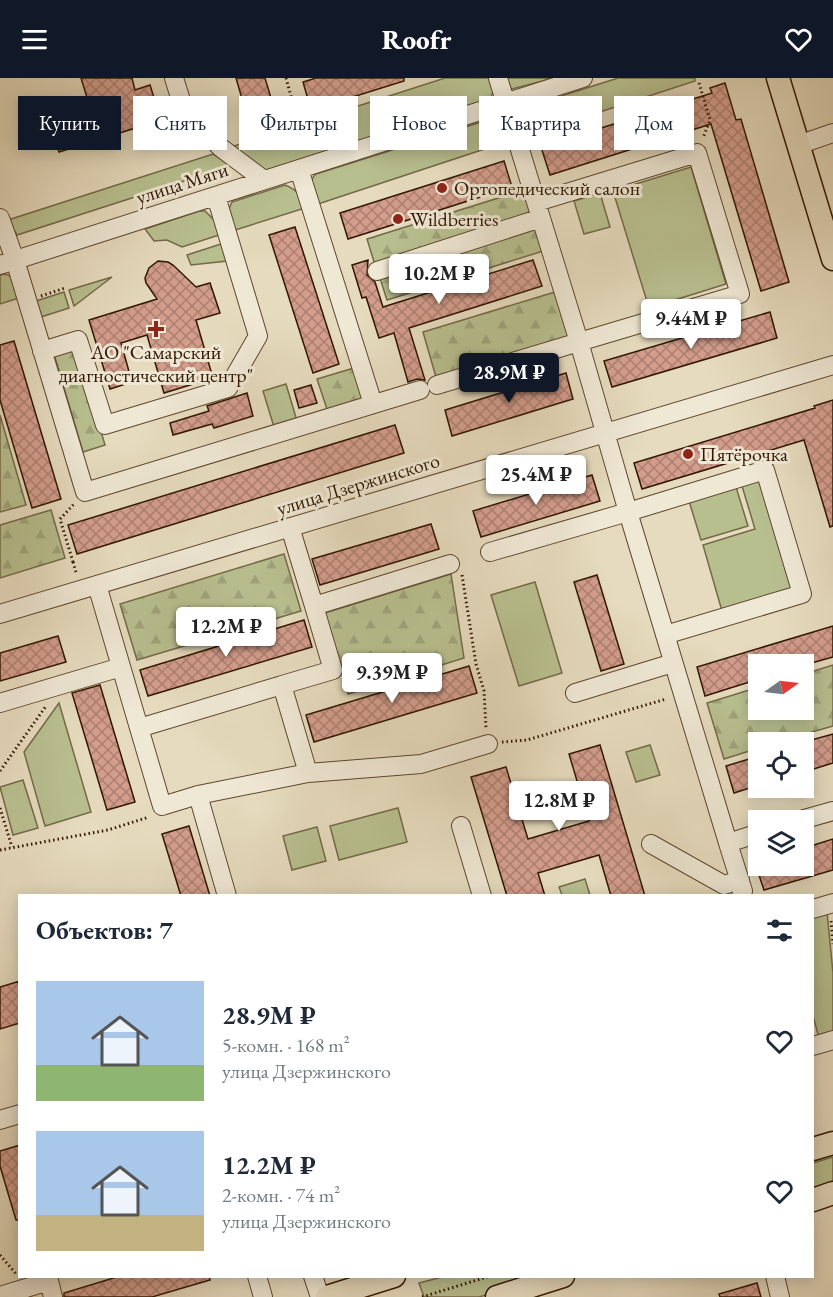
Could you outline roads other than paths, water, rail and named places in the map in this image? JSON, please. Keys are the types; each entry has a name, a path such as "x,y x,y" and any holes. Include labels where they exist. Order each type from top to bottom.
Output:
{"main road":[{"path":"778,78 833,259"},
{"path":"814,1149 833,1143"},
{"path":"814,1200 833,1194"},
{"path":"327,1297 388,1278"},
{"path":"497,1297 557,1278"}],"street":[{"path":"174,78 183,107 220,147 264,180"},
{"path":"498,78 503,96"},
{"name":"улица Мяги","path":"527,96 584,78"},
{"name":"улица Мяги","path":"8,262 479,111"},
{"path":"798,145 833,133"},
{"path":"520,150 740,888 724,885 651,844"},
{"path":"0,218 8,262 42,351 85,492 740,294 697,153 377,271"},
{"path":"298,169 373,404"},
{"path":"42,351 78,340 105,425 228,388 258,336 216,196"},
{"name":"улица Дзержинского","path":"0,614 833,365"},
{"path":"490,552 765,470 802,594 665,635"},
{"path":"139,728 333,670 290,527"},
{"path":"314,606 450,564"},
{"path":"98,585 162,806 198,795 308,772 421,764 488,744"},
{"path":"575,693 673,663"},
{"path":"0,703 121,667"},
{"path":"282,685 308,772"},
{"path":"198,795 226,894"},
{"path":"814,816 833,811"},
{"path":"460,826 481,894"},
{"path":"728,843 748,837"},
{"path":"814,1046 833,1040"},
{"path":"0,1120 18,1115"},
{"path":"258,1278 263,1297"},
{"path":"315,1278 320,1297"},
{"path":"775,1278 780,1297"},
{"path":"0,1296 28,1288 55,1285"}],"place":[{"name":"Ортопедический салон","path":"442,188"},
{"name":"Wildberries","path":"398,219"},
{"name":"АО \"Самарский диагностический центр\"","path":"156,329"},
{"name":"Пятёрочка","path":"688,454"}]}
